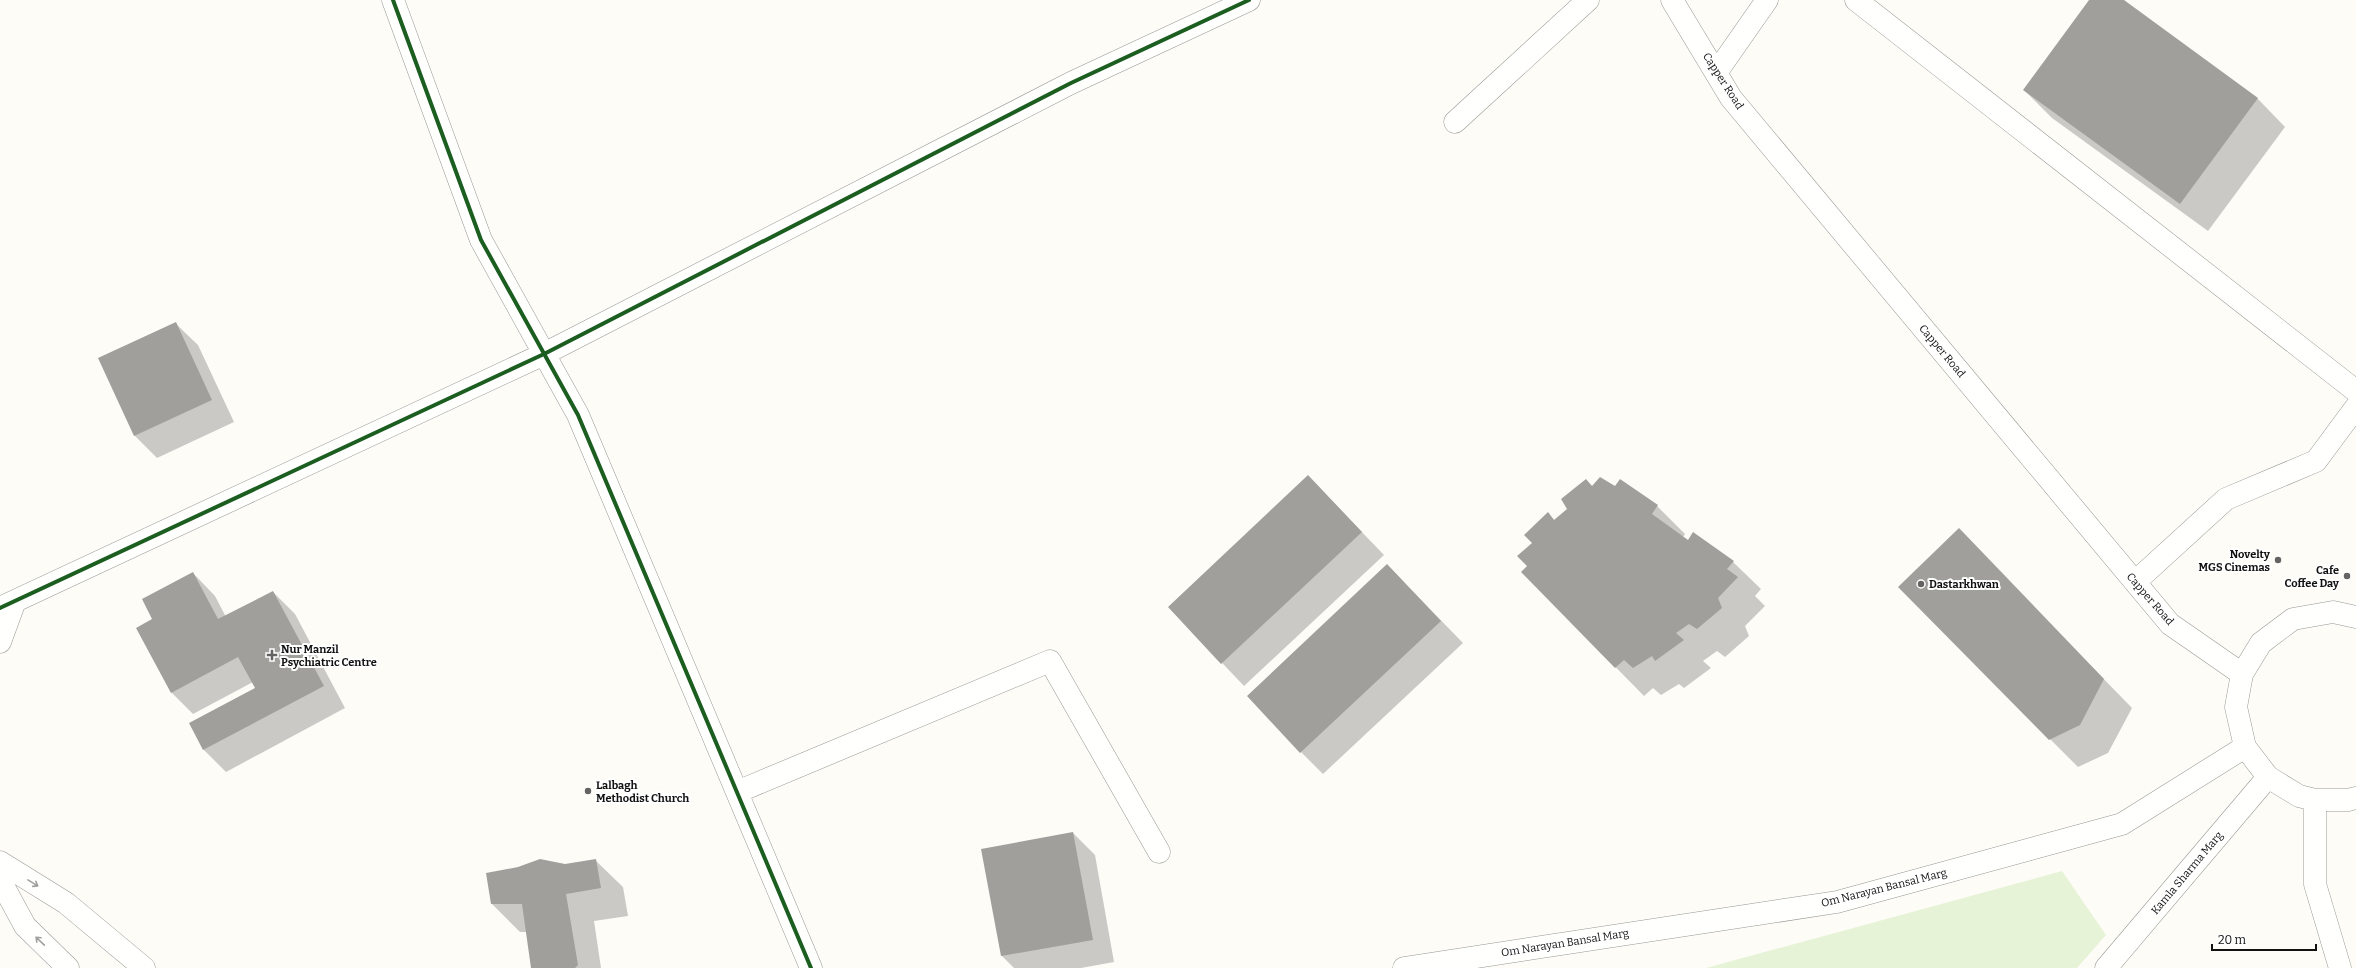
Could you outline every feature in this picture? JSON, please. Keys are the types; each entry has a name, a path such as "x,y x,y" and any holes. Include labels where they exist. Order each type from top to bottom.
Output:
{"street":[{"path":"393,0 481,240 578,415 811,968"},
{"path":"0,642 7,604 544,354 1071,83 1249,0"},
{"path":"1455,122 1588,0"},
{"name":"Capper Road","path":"1672,0 1731,98 2170,624 2242,674"},
{"path":"1716,73 1766,0"},
{"path":"1856,0 2356,391"},
{"path":"2135,582 2226,499 2316,460 2356,407"},
{"path":"2356,617 2333,612 2293,620 2261,643 2242,674 2236,707 2245,747 2268,777 2299,796 2315,800 2348,800 2356,798"},
{"path":"737,792 1050,661 1159,852"},
{"name":"Om Narayan Bansal Marg","path":"1404,968 1837,902 2122,824 2245,747"},
{"name":"Kamla Sharma Marg","path":"2106,968 2268,777"},
{"path":"2315,800 2315,884 2340,968"},
{"path":"0,862 66,903 144,968"},
{"path":"0,880 25,926 68,968"}],"green space":[{"path":"2062,871 2106,935 2077,968 1706,968"}],"building":[{"path":"2089,0 2124,0 2258,98 2180,204 2023,90"},
{"path":"176,322 212,400 134,436 98,358"},
{"path":"1308,475 1362,532 1221,664 1168,607"},
{"path":"1600,477 1615,486 1620,479 1658,505 1652,514 1688,540 1693,532 1734,561 1727,569 1738,577 1718,598 1722,608 1697,629 1689,624 1676,633 1684,640 1655,661 1652,656 1633,668 1624,660 1615,668 1521,572 1527,566 1517,556 1532,543 1524,535 1548,512 1554,520 1567,509 1561,499 1586,479 1592,486"},
{"path":"1959,528 2104,679 2080,725 2049,740 1898,587"},
{"path":"1387,564 1441,621 1300,753 1247,696"},
{"path":"193,572 218,619 273,591 324,686 203,750 189,723 255,688 238,657 171,693 136,628 152,619 142,599"},
{"path":"1073,832 1093,940 1001,956 981,849"},
{"path":"540,859 565,864 596,859 601,888 566,894 578,965 575,968 531,968 522,904 491,904 486,873 518,867"}],"cycle path":[{"path":"393,0 481,240 578,415 811,968"},
{"path":"0,608 544,354 1071,83 1249,0"}],"place":[{"name":"Novelty MGS Cinemas","path":"2278,560"},
{"name":"Cafe Coffee Day","path":"2347,576"},
{"name":"Dastarkhwan","path":"1921,584"},
{"name":"Nur Manzil Psychiatric Centre","path":"272,655"},
{"name":"Lalbagh Methodist Church","path":"588,791"}]}
